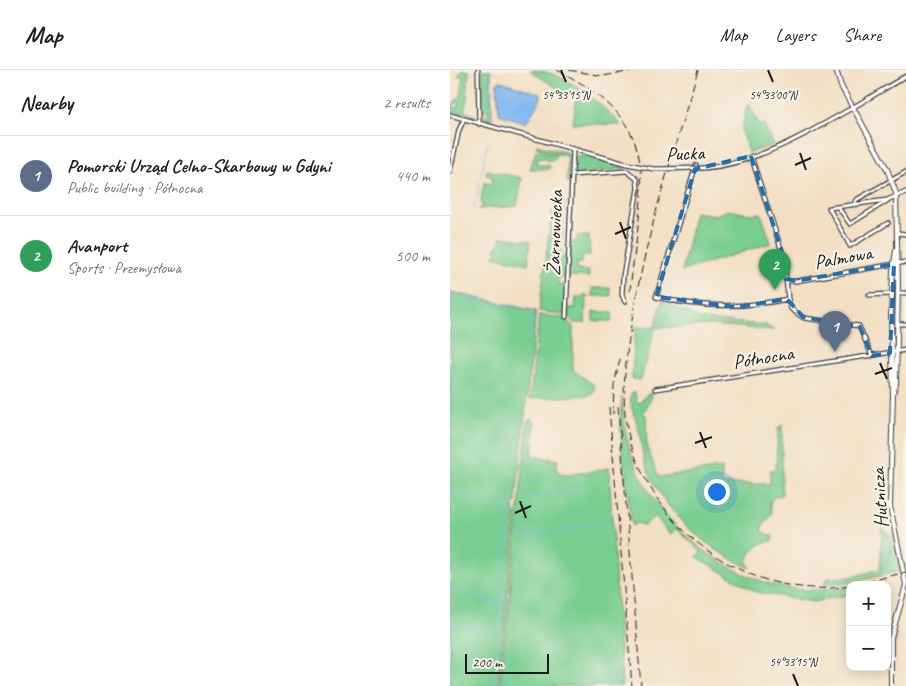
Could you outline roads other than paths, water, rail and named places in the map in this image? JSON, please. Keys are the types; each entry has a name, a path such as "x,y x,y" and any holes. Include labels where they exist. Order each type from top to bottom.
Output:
{"main road":[{"name":"Hutnicza","path":"836,70 839,81 892,180 896,198 898,324 896,385 893,394"},
{"name":"Hutnicza","path":"891,686 891,638 905,591 906,579 890,506 893,394 890,353 892,294 896,264"},
{"path":"891,316 898,316"}],"street":[{"path":"478,70 479,124"},
{"name":"Pucka","path":"450,115 627,164 654,169 703,168 726,165 790,141 906,76"},
{"path":"450,172 452,147 464,119"},
{"name":"Żarnowiecka","path":"566,317 573,150"},
{"path":"751,156 784,258 788,299 792,310 803,318 859,326 872,356"},
{"path":"696,165 656,296 674,301 737,306 788,299"},
{"path":"572,175 629,171 636,176 638,183 623,280 622,295 625,302"},
{"path":"854,204 856,200 904,173"},
{"path":"888,223 850,246 829,208 888,200 906,192"},
{"path":"838,206 850,224 885,204 888,200"},
{"path":"897,233 906,233"},
{"name":"Palmowa","path":"786,281 796,281 906,262"},
{"path":"898,293 906,293"},
{"path":"870,295 892,294"},
{"path":"898,324 906,324"},
{"name":"Północna","path":"655,389 906,350"}],"water":[{"path":"501,81 541,94 541,98 526,123 499,114 497,82"}],"waterway":[{"path":"489,70 491,123"},
{"path":"481,176 488,141"},
{"path":"477,197 480,182"},
{"path":"474,210 475,202"},
{"path":"450,293 533,312 530,337"},
{"path":"527,499 584,489"},
{"path":"450,493 510,508"},
{"path":"493,686 510,511"},
{"path":"523,537 611,521"},
{"path":"450,590 500,604"},
{"path":"450,622 487,631"},
{"path":"503,686 504,676"},
{"path":"596,686 612,680"}],"railway":[{"path":"557,70 593,92 618,114 633,138 640,163 641,190 630,291"},
{"path":"569,70 603,76 638,70"},
{"path":"698,70 653,222 633,314 624,382 626,423 630,442 654,494 678,525 707,550 739,569 775,582 812,588 846,586"},
{"path":"613,414 614,385 621,355"},
{"path":"618,406 641,686"},
{"path":"609,407 632,686"},
{"path":"871,581 906,572"}],"place":[{"name":"Avanport","path":"775,290"},
{"name":"Pomorski Urząd Celno-Skarbowy w Gdyni","path":"835,352"}]}
